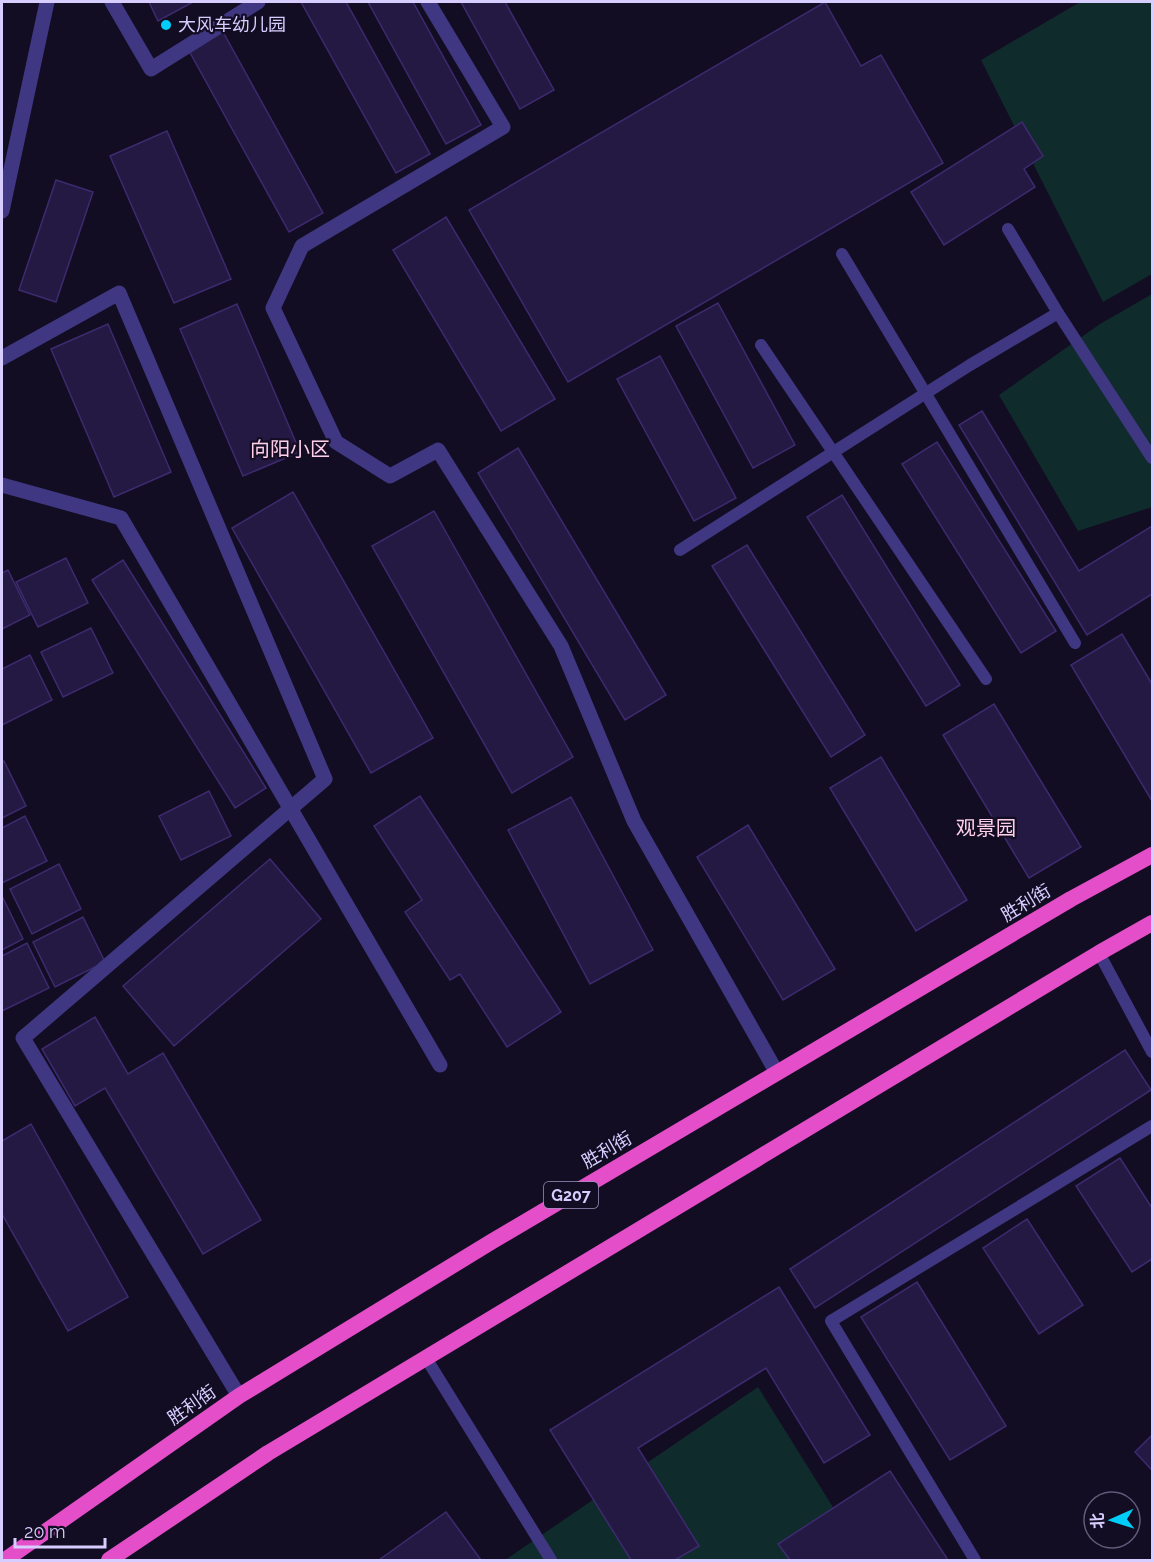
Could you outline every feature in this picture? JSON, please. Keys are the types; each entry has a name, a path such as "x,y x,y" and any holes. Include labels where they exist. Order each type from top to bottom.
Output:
{"highway":[{"name":"胜利街","path":"5,1560 239,1396 491,1242 1071,899 1152,855"},
{"path":"109,1560 268,1454 1152,923"}],"street":[{"path":"2,211 47,2"},
{"path":"112,2 151,69 258,2"},
{"path":"428,2 503,127 302,246 273,308 336,442 390,476 438,450 561,646 634,821 777,1073"},
{"path":"2,358 119,292 325,779 23,1038 239,1396"},
{"path":"2,484 121,518 441,1065"}],"lane":[{"path":"1008,229 1058,313 1152,458"},
{"path":"842,254 1076,643"},
{"path":"680,550 970,365 1058,313"},
{"path":"761,345 986,679"},
{"path":"1099,953 1152,1052"},
{"path":"975,1560 831,1321 1152,1126"},
{"path":"426,1358 551,1560"}],"green space":[{"path":"1080,2 1152,2 1152,274 1103,302 981,60"},
{"path":"1152,294 1152,507 1078,531 999,395 1100,324"},
{"path":"758,1387 866,1560 505,1560"}],"building":[{"path":"149,2 193,2 158,21"},
{"path":"301,2 346,2 430,154 396,173"},
{"path":"368,2 413,2 481,125 446,144"},
{"path":"461,2 505,2 554,90 520,109"},
{"path":"825,2 861,66 881,55 943,163 568,382 469,210"},
{"path":"222,30 323,213 289,232 188,49"},
{"path":"1022,122 1043,156 1024,169 1035,187 944,245 911,192"},
{"path":"167,131 231,279 174,303 110,156"},
{"path":"56,180 93,192 56,302 19,290"},
{"path":"446,217 555,399 501,431 393,250"},
{"path":"718,303 795,445 753,468 676,326"},
{"path":"237,304 300,452 243,476 180,329"},
{"path":"108,324 171,472 114,497 51,349"},
{"path":"660,356 736,498 694,521 617,379"},
{"path":"982,411 1079,571 1152,526 1152,594 1087,635 959,425"},
{"path":"937,442 1056,631 1021,653 902,464"},
{"path":"518,448 666,695 625,720 478,473"},
{"path":"293,492 433,738 371,773 232,528"},
{"path":"842,495 960,685 926,706 807,517"},
{"path":"434,511 573,757 512,793 372,546"},
{"path":"747,545 865,735 831,757 712,566"},
{"path":"66,558 88,603 38,627 16,582"},
{"path":"123,560 266,788 235,808 92,580"},
{"path":"8,570 30,615 2,629 2,573"},
{"path":"91,628 113,673 63,697 41,652"},
{"path":"1122,634 1152,684 1152,801 1071,665"},
{"path":"30,655 52,700 2,725 2,669"},
{"path":"994,704 1081,847 1029,878 943,735"},
{"path":"881,757 967,900 916,931 830,788"},
{"path":"4,761 26,806 2,818 2,762"},
{"path":"209,791 231,836 181,860 159,816"},
{"path":"420,796 561,1012 507,1047 460,974 450,980 405,912 422,900 374,826"},
{"path":"571,797 653,950 590,984 508,830"},
{"path":"25,816 47,861 2,883 2,828"},
{"path":"748,825 835,969 783,1000 697,857"},
{"path":"270,859 321,919 174,1046 123,986"},
{"path":"59,864 81,909 32,934 10,889"},
{"path":"2,896 23,939 2,950"},
{"path":"83,917 105,962 55,987 33,942"},
{"path":"27,943 49,988 2,1011 2,956"},
{"path":"95,1017 128,1074 163,1053 261,1220 203,1254 105,1088 75,1106 42,1049"},
{"path":"1125,1050 1151,1090 815,1308 790,1269"},
{"path":"31,1124 128,1297 68,1331 2,1214 2,1141"},
{"path":"1120,1158 1152,1208 1152,1259 1132,1272 1076,1186"},
{"path":"1027,1219 1083,1305 1039,1334 983,1248"},
{"path":"917,1282 1006,1426 950,1460 861,1317"},
{"path":"779,1287 870,1435 824,1463 766,1368 638,1448 699,1546 675,1560 631,1560 550,1430"},
{"path":"1152,1435 1152,1470 1135,1452"},
{"path":"890,1471 948,1560 790,1560 778,1544"},
{"path":"446,1512 481,1560 379,1560"}],"place":[{"name":"大风车幼儿园","path":"166,25"}],"district":[{"name":"向阳小区","path":"290,449"},
{"name":"观景园","path":"986,828"}]}
